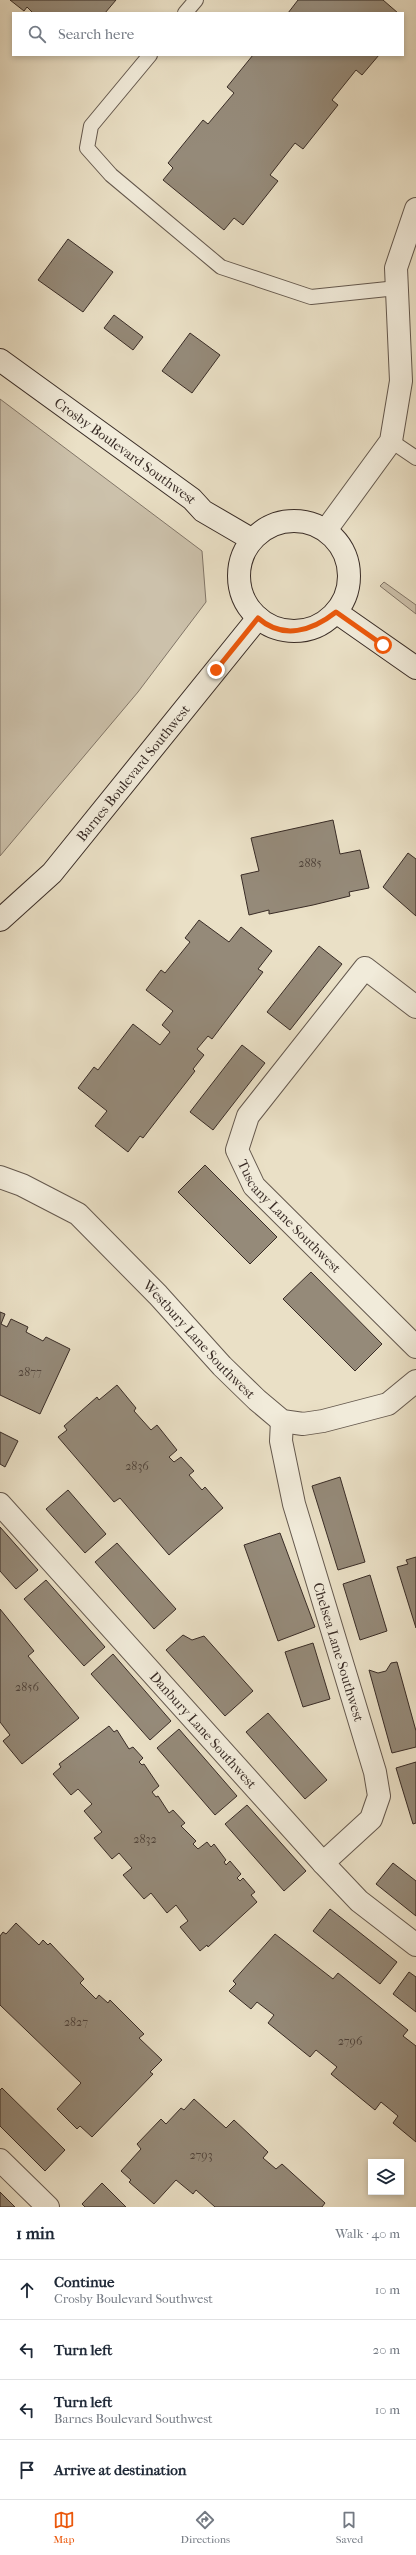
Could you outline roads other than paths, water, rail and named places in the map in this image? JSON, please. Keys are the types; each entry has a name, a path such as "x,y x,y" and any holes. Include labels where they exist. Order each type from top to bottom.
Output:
{"street":[{"path":"326,530 391,441 402,381 396,268 416,210"},
{"name":"Crosby Boulevard Southwest","path":"0,360 192,499 203,511 251,539"},
{"path":"296,520 312,523 326,530 339,542 346,557 350,576 346,595 336,612 321,624 303,631 283,630 265,624 250,611 241,594 238,575 242,555 251,539 264,528 279,522 296,520"},
{"path":"336,612 416,668"},
{"name":"Barnes Boulevard Southwest","path":"0,920 52,873 258,618"},
{"name":"Tuscany Lane Southwest","path":"416,1007 365,968 248,1116 237,1150 254,1186 416,1347"},
{"name":"Westbury Lane Southwest","path":"0,1177 22,1185 78,1214 158,1295 222,1366 257,1400 282,1420 303,1424 323,1422 388,1404 416,1381"},
{"name":"Chelsea Lane Southwest","path":"282,1420 281,1441 294,1504 375,1772 379,1796 371,1820 323,1863"},
{"name":"Danbury Lane Southwest","path":"0,1504 323,1863 359,1901 416,1945"},
{"path":"0,2160 48,2207"}],"lane":[{"path":"186,12 196,0"},
{"path":"149,56 91,126 87,148 111,175 220,267 311,297 397,288"},
{"path":"391,441 416,458"}]}
